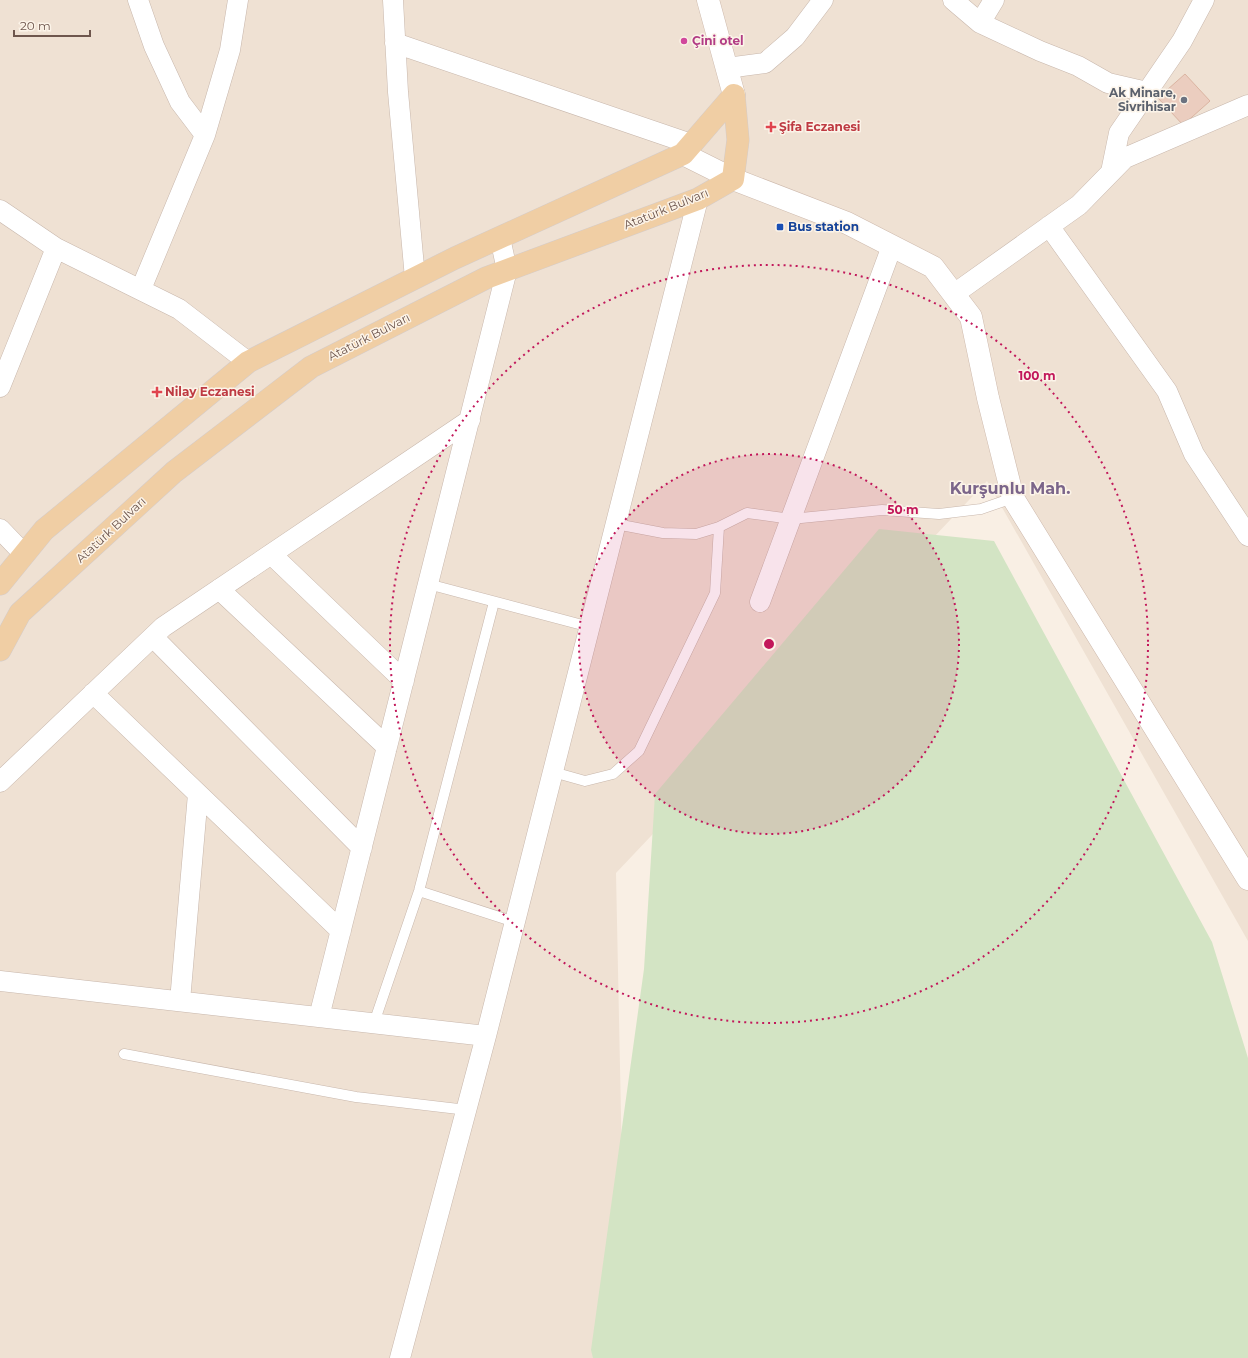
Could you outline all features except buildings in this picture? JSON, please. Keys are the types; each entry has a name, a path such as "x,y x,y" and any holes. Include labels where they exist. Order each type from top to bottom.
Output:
{"main road":[{"path":"0,584 44,530 248,362 415,278 687,149 734,95"},
{"path":"733,179 738,140 734,95"},
{"name":"Atatürk Bulvarı","path":"1,647 20,613 174,472 311,367 486,278 698,199 733,179"}],"street":[{"path":"138,0 154,46 180,102 205,134"},
{"path":"141,289 205,134 230,50 238,0"},
{"path":"393,0 398,92 415,278"},
{"path":"708,0 734,95"},
{"path":"727,68 765,62 795,37 823,0"},
{"path":"953,0 980,23 1040,51 1078,66 1108,83 1147,92"},
{"path":"980,23 994,0"},
{"path":"1111,172 1119,133 1182,41 1204,0"},
{"path":"395,43 687,149 733,179 847,223 933,267 971,317 988,398 1013,498 1248,879"},
{"path":"954,294 1080,205 1125,158 1248,105"},
{"path":"400,1358 486,1036 698,199"},
{"path":"0,210 56,248 179,308 248,362"},
{"path":"1049,226 1167,391 1194,454 1248,536"},
{"path":"319,1017 507,270 500,238"},
{"path":"760,602 892,246"},
{"path":"0,387 56,248"},
{"path":"0,782 163,627 470,420"},
{"path":"0,529 24,554"},
{"path":"271,554 404,681"},
{"path":"219,589 387,747"},
{"path":"153,637 362,848"},
{"path":"93,693 341,931"},
{"path":"180,1001 198,794"},
{"path":"0,981 486,1036"}],"lane":[{"path":"616,524 663,534 696,534 719,527 746,513 791,519 882,510 939,514 981,509 1013,498"},
{"path":"553,772 586,781 613,774 639,751 715,593 719,527"},
{"path":"428,584 590,627"},
{"path":"374,1023 418,891 494,602"},
{"path":"418,891 515,922"},
{"path":"124,1054 356,1097 466,1110"}],"shaded area":[{"path":"0,0 1248,0 1248,941 987,481 616,873 626,1358 0,1358"}],"green space":[{"path":"879,529 994,541 1212,942 1248,1058 1248,1358 593,1358 591,1350 644,969 655,794"}],"place":[{"name":"Çini otel","path":"684,41"},
{"name":"Ak Minare, Sivrihisar","path":"1184,100"},
{"name":"Şifa Eczanesi","path":"771,127"},
{"name":"Bus station","path":"780,227"},
{"name":"Nilay Eczanesi","path":"157,392"}],"district":[{"name":"Kurşunlu Mah.","path":"1010,488"}]}
